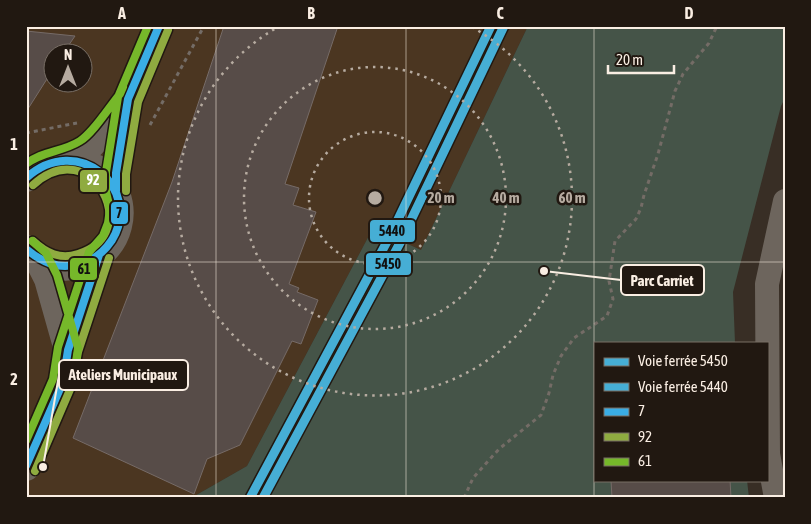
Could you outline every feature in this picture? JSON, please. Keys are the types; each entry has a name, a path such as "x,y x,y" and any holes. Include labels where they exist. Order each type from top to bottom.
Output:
{"main road":[{"path":"26,178 34,170 50,162 67,159 87,148 99,136 128,99 160,31"},
{"path":"32,254 53,265 69,267 85,264 99,256 111,242 118,226 120,208 116,191 116,173 128,99"},
{"path":"67,159 82,162 96,168 107,178 116,191"},
{"path":"32,254 48,279 68,350"},
{"path":"26,467 63,382 68,350 99,256"}],"street":[{"path":"767,342 767,284 785,201"},
{"path":"768,454 776,498"}],"path":[{"path":"148,131 204,26"},
{"path":"464,498 473,478 499,449 540,415 561,356 574,338 607,316 613,299 609,281 615,241 636,219 642,208 644,195 679,83 695,59 709,43 717,26"}],"shaded area":[{"path":"26,26 528,26 421,250 373,228 247,466 191,498 26,498"}],"green space":[{"path":"528,26 785,26 785,98 781,106 733,292 735,342 594,342 594,482 747,482 749,498 191,498 247,466 373,228 421,250"}],"building":[{"path":"224,26 338,26 285,184 299,188 293,205 316,212 289,284 299,288 297,292 318,300 301,344 292,341 240,445 207,459 194,494 73,438 172,182"},
{"path":"26,31 75,36 71,42 42,42 42,87 26,112"},
{"path":"611,482 730,482 731,498 612,498"}],"rail line":[{"name":"5440","path":"250,498 390,236 491,26"},
{"name":"5450","path":"263,498 401,241 504,26"}],"transit line":[{"name":"61","path":"26,441 53,379 58,347 89,252 103,236 108,223 110,209 106,192 106,172 118,97 148,26"},
{"name":"7","path":"116,191 116,173 128,99 159,26"},
{"name":"92","path":"126,191 126,174 138,102 168,30"},
{"name":"61","path":"26,164 39,156 80,141 91,132 120,94 123,87"},
{"name":"7","path":"26,178 46,165 66,161 84,164 100,172 112,186 119,202 119,221 112,240 102,252 89,261 71,266 51,264 38,258 26,249"},
{"name":"92","path":"33,185 55,172 74,170 91,178 103,192 109,209 108,227 98,243 78,254 59,256 48,252 33,241"},
{"name":"61","path":"32,241 46,253 57,275 78,348 76,362"},
{"name":"7","path":"26,466 63,382 68,350 99,255"},
{"name":"92","path":"35,471 72,385 78,352 109,258"}],"place":[{"name":"Parc Carriet","path":"544,271"},
{"name":"Ateliers Municipaux","path":"43,467"}]}
